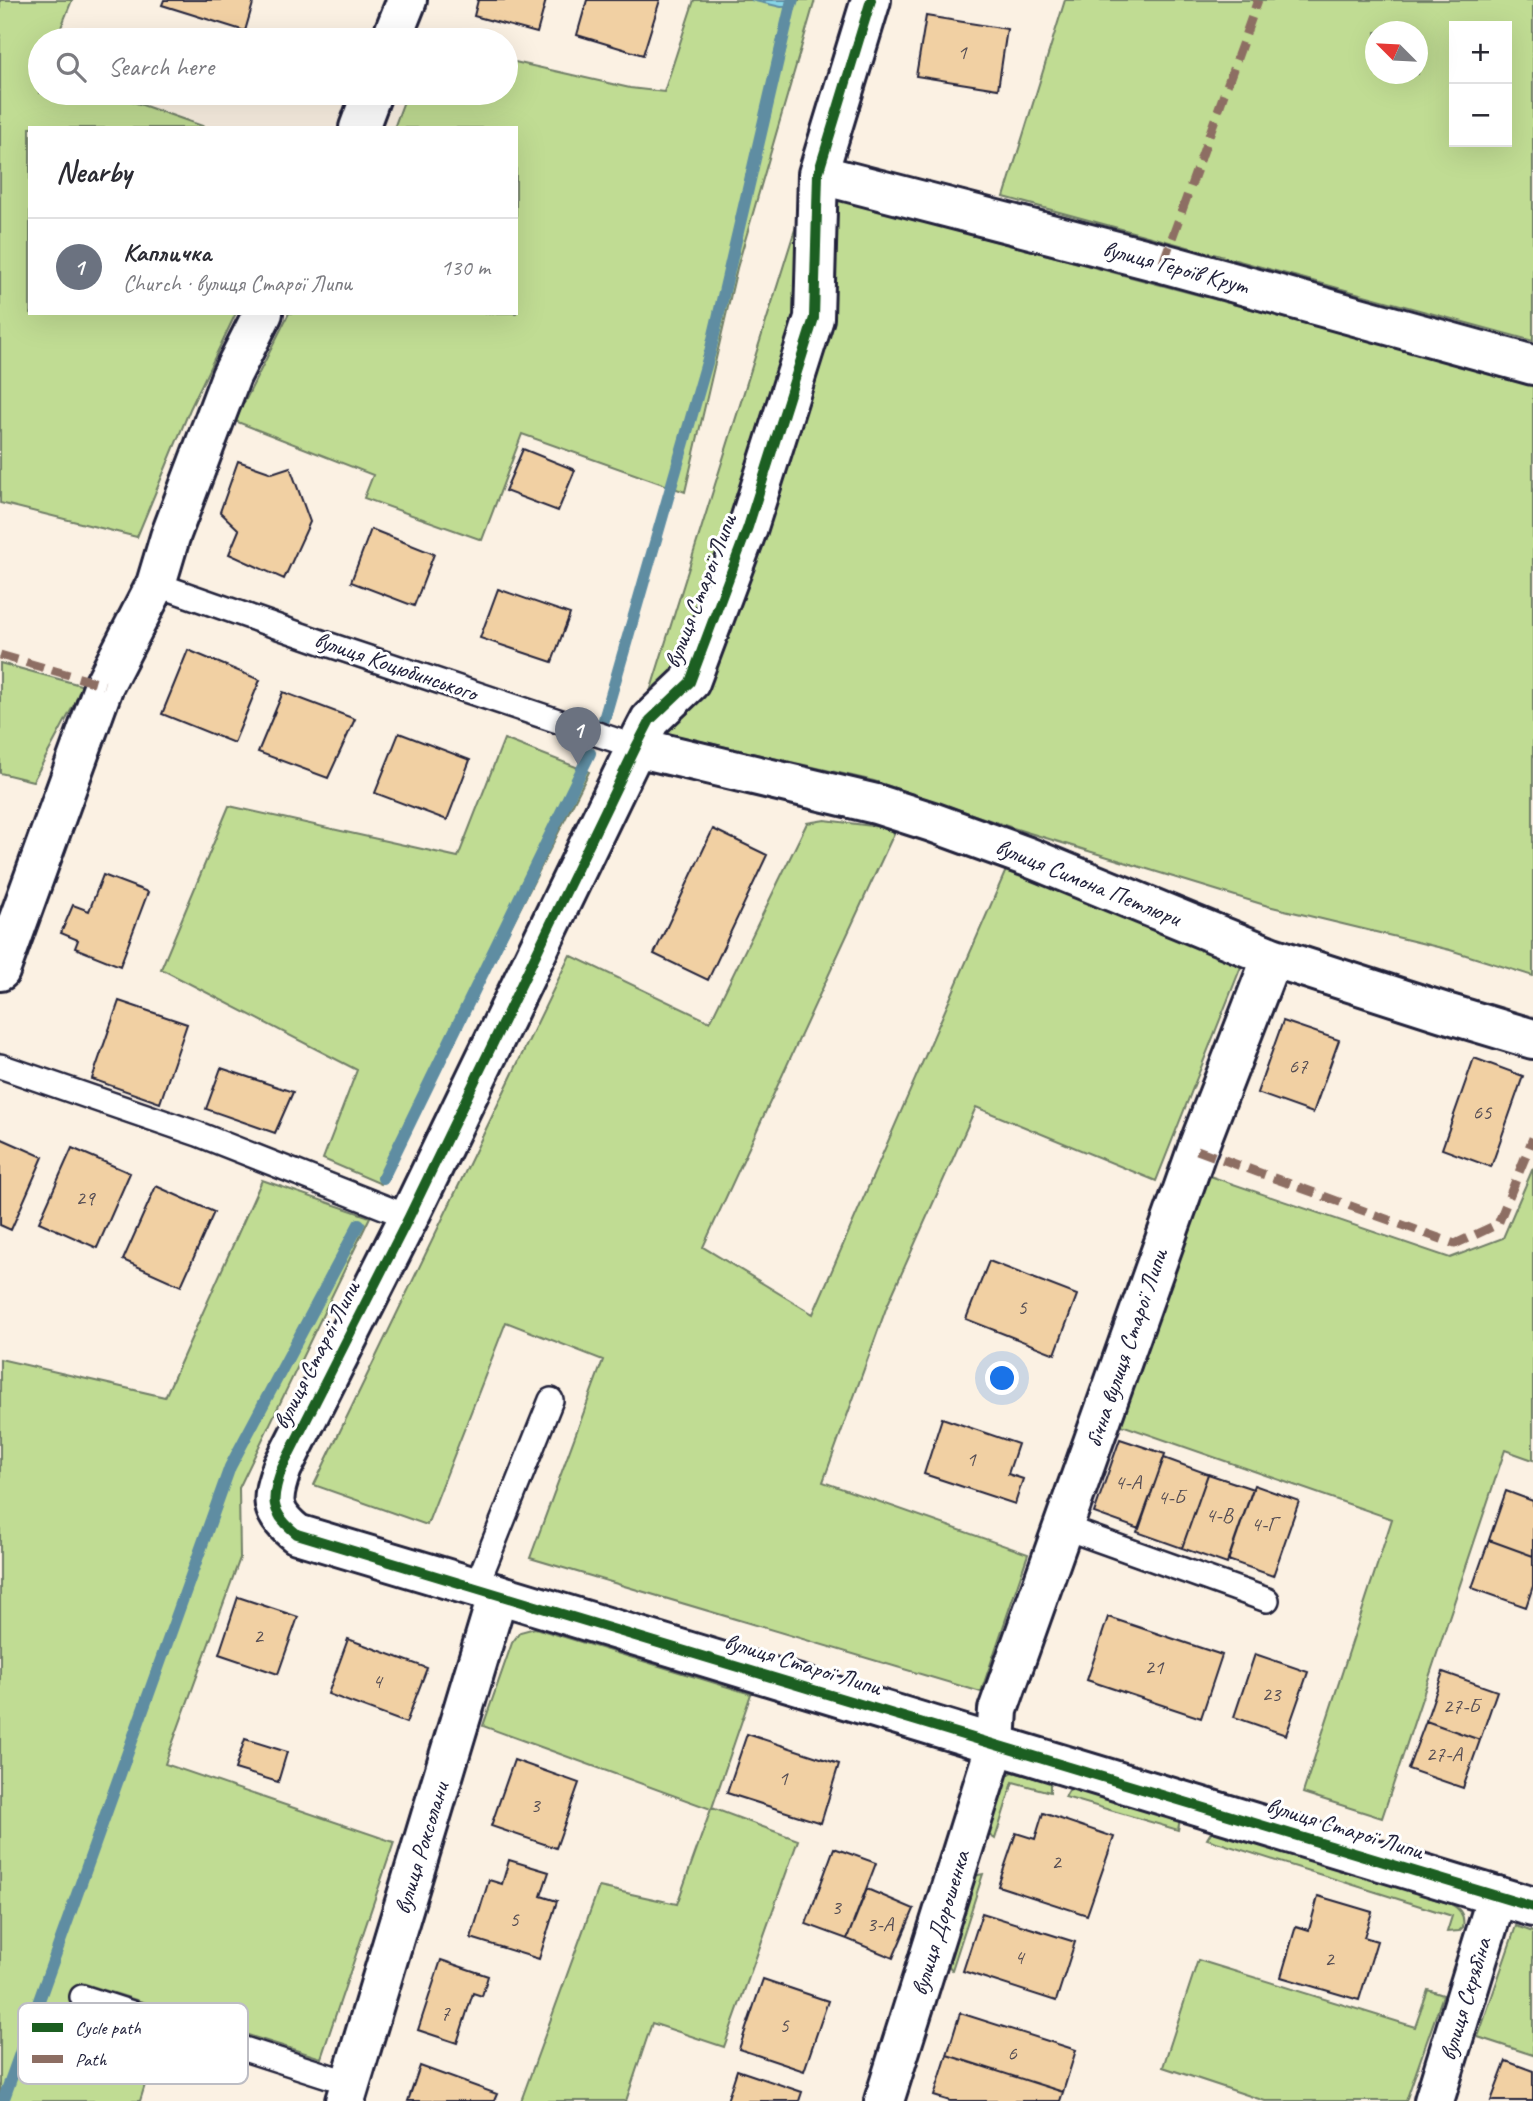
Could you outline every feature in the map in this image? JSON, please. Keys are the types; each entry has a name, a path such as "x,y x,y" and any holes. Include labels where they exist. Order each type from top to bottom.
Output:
{"street":[{"path":"396,28 407,0"},
{"name":"вулиця Старої Липи","path":"871,0 818,174 814,318 748,527 690,682 650,720 636,747 409,1217 282,1468 274,1491 274,1503 283,1523 298,1534 1533,1907"},
{"path":"360,126 368,105"},
{"name":"вулиця Героїв Крут","path":"818,174 1163,263 1533,365"},
{"path":"0,971 104,685 156,584 170,537 231,376 262,315"},
{"name":"вулиця Симона Петлюри","path":"636,747 876,804 932,822 1028,857 1272,957 1533,1039"},
{"name":"бічна вулиця Старої Липи","path":"996,1744 998,1710 1197,1150 1272,957"},
{"name":"вулиця Роксолани","path":"347,2092 487,1591"},
{"name":"вулиця Дорошенка","path":"884,2101 996,1744"},
{"name":"вулиця Скрябіна","path":"1434,2101 1497,1896"}],"lane":[{"name":"вулиця Коцюбинського","path":"156,584 636,747"},
{"path":"0,1066 198,1134 409,1217"},
{"path":"487,1591 551,1400"},
{"path":"1063,1527 1267,1600"},
{"path":"82,1997 99,2003"},
{"path":"248,2057 347,2092"}],"green space":[{"path":"0,0 72,0 61,28 28,28 28,105 142,105 202,126 28,126 28,315 235,315 190,409 137,537 0,503"},
{"path":"694,0 815,0 737,268 685,492 522,434 482,540 364,498 373,475 235,421 288,315 518,315 518,126 395,126 403,105 518,105 518,63 630,88 664,92"},
{"path":"1065,0 1533,0 1533,341 1004,197"},
{"path":"807,191 1533,384 1533,976 1450,950 1268,906 1010,827 874,781 639,727"},
{"path":"0,663 84,686 33,781 0,773"},
{"path":"504,739 589,772 381,1184 323,1159 357,1070 161,969 229,806 458,857"},
{"path":"825,820 896,829 703,1247 813,1314 1006,870 1244,959 1156,1181 976,1107 887,1306 823,1482 1028,1554 981,1692 530,1558 603,1360 506,1322 427,1525 314,1485 570,955 710,1022 807,823"},
{"path":"1533,1168 1533,1460 1505,1450 1382,1818 1303,1793 1392,1519 1110,1421 1204,1174 1450,1258 1503,1238"},
{"path":"262,1180 370,1217 239,1488 240,1558 165,1764 394,1842 321,2058 248,2035 248,2003 146,2003 82,1983 74,2003 18,2003 18,2084 145,2084 140,2101 0,2101 0,1359 165,1397"},
{"path":"535,1628 751,1694 712,1808 798,1840 724,2047 652,2023 626,2101 521,2101 599,1887 677,1904 711,1809 483,1726 512,1643 520,1632"},
{"path":"1013,1772 1050,1782 1050,1792 1013,1782 995,1839 986,1833 1003,1778"},
{"path":"1071,1787 1180,1819 1178,1830 1065,1797"},
{"path":"1213,1829 1451,1904 1462,1913 1463,1927 1459,1931 1447,1932 1452,1916 1207,1839"},
{"path":"983,1874 952,1970 945,1961 973,1876"},
{"path":"1516,1926 1533,1932 1533,2055 1478,2037"},
{"path":"1198,1960 1415,2027 1428,1990 1443,1995 1406,2101 1265,2101 1163,2067"}],"water":[{"path":"751,0 798,0 796,6 781,7"}],"building":[{"path":"164,0 254,0 246,28 235,28 162,5"},
{"path":"478,0 546,0 537,33 474,16"},
{"path":"587,0 660,0 643,55 577,35"},
{"path":"926,16 1007,29 998,89 916,76"},
{"path":"523,449 575,470 558,511 505,491"},
{"path":"238,461 272,473 290,467 310,522 284,579 229,554 239,530 220,512"},
{"path":"371,529 434,554 414,606 351,582"},
{"path":"498,589 570,614 552,662 480,638"},
{"path":"188,650 260,680 234,743 162,714"},
{"path":"283,692 355,719 328,778 258,752"},
{"path":"399,733 470,760 447,820 375,793"},
{"path":"713,829 767,855 708,980 654,954"},
{"path":"103,875 148,892 120,966 75,948 78,940 61,933 73,905 89,911"},
{"path":"119,1001 187,1024 160,1103 92,1079"},
{"path":"1283,1021 1339,1040 1313,1113 1257,1093"},
{"path":"1474,1058 1523,1076 1491,1167 1442,1149"},
{"path":"221,1068 293,1092 275,1133 206,1109"},
{"path":"0,1138 43,1157 11,1230 0,1225"},
{"path":"72,1148 130,1173 97,1248 39,1222"},
{"path":"156,1186 214,1212 181,1286 123,1260"},
{"path":"989,1261 1077,1295 1055,1354 966,1319"},
{"path":"942,1418 1018,1444 1008,1474 1023,1479 1015,1504 924,1474"},
{"path":"1120,1439 1165,1454 1139,1529 1094,1513"},
{"path":"1164,1458 1208,1474 1182,1548 1137,1532"},
{"path":"1208,1474 1253,1489 1227,1564 1182,1548"},
{"path":"1254,1485 1299,1501 1273,1576 1228,1560"},
{"path":"1506,1491 1533,1501 1533,1556 1489,1540"},
{"path":"1489,1540 1533,1556 1533,1586 1526,1607 1472,1588"},
{"path":"238,1597 298,1617 278,1674 219,1654"},
{"path":"1108,1617 1222,1655 1201,1718 1087,1680"},
{"path":"348,1639 427,1668 406,1723 328,1694"},
{"path":"1255,1654 1308,1672 1286,1735 1234,1717"},
{"path":"1443,1672 1497,1691 1480,1740 1426,1721"},
{"path":"1426,1721 1480,1740 1463,1788 1408,1769"},
{"path":"747,1734 839,1764 821,1823 727,1793"},
{"path":"245,1739 287,1752 278,1782 235,1769"},
{"path":"514,1760 579,1783 556,1848 491,1826"},
{"path":"1043,1813 1114,1837 1087,1915 998,1886 1016,1833 1035,1839"},
{"path":"834,1848 876,1863 847,1939 806,1924"},
{"path":"509,1860 549,1872 541,1896 557,1901 539,1959 471,1938 489,1880 502,1884"},
{"path":"867,1889 914,1909 893,1958 847,1939"},
{"path":"1318,1896 1372,1912 1364,1937 1377,1941 1359,2000 1281,1977 1296,1926 1309,1930"},
{"path":"982,1913 1075,1942 1056,2001 963,1971"},
{"path":"441,1960 488,1976 482,1996 473,1993 457,2043 418,2030"},
{"path":"763,1979 828,2001 804,2071 739,2049"},
{"path":"960,2013 1076,2050 1063,2092 947,2055"},
{"path":"947,2055 1063,2092 1060,2101 950,2101 934,2096"},
{"path":"1506,2061 1533,2071 1533,2101 1491,2101"},
{"path":"420,2066 497,2094 494,2101 408,2101"},
{"path":"737,2070 802,2092 799,2101 727,2101"}],"waterway":[{"path":"603,723 710,352 792,0"},
{"path":"383,1178 590,753"},
{"path":"38,2003 230,1467 359,1224"},
{"path":"3,2101 18,2059"}],"marked path":[{"path":"1163,263 1258,0"},
{"path":"0,655 104,685"},
{"path":"1197,1150 1455,1244 1498,1224 1533,1138"}],"cycle path":[{"path":"871,0 818,174 814,318 748,527 690,682 650,720 636,747 409,1217 282,1468 276,1488 277,1512 297,1534 1533,1907"}],"place":[{"name":"Капличка","path":"578,765"}]}
